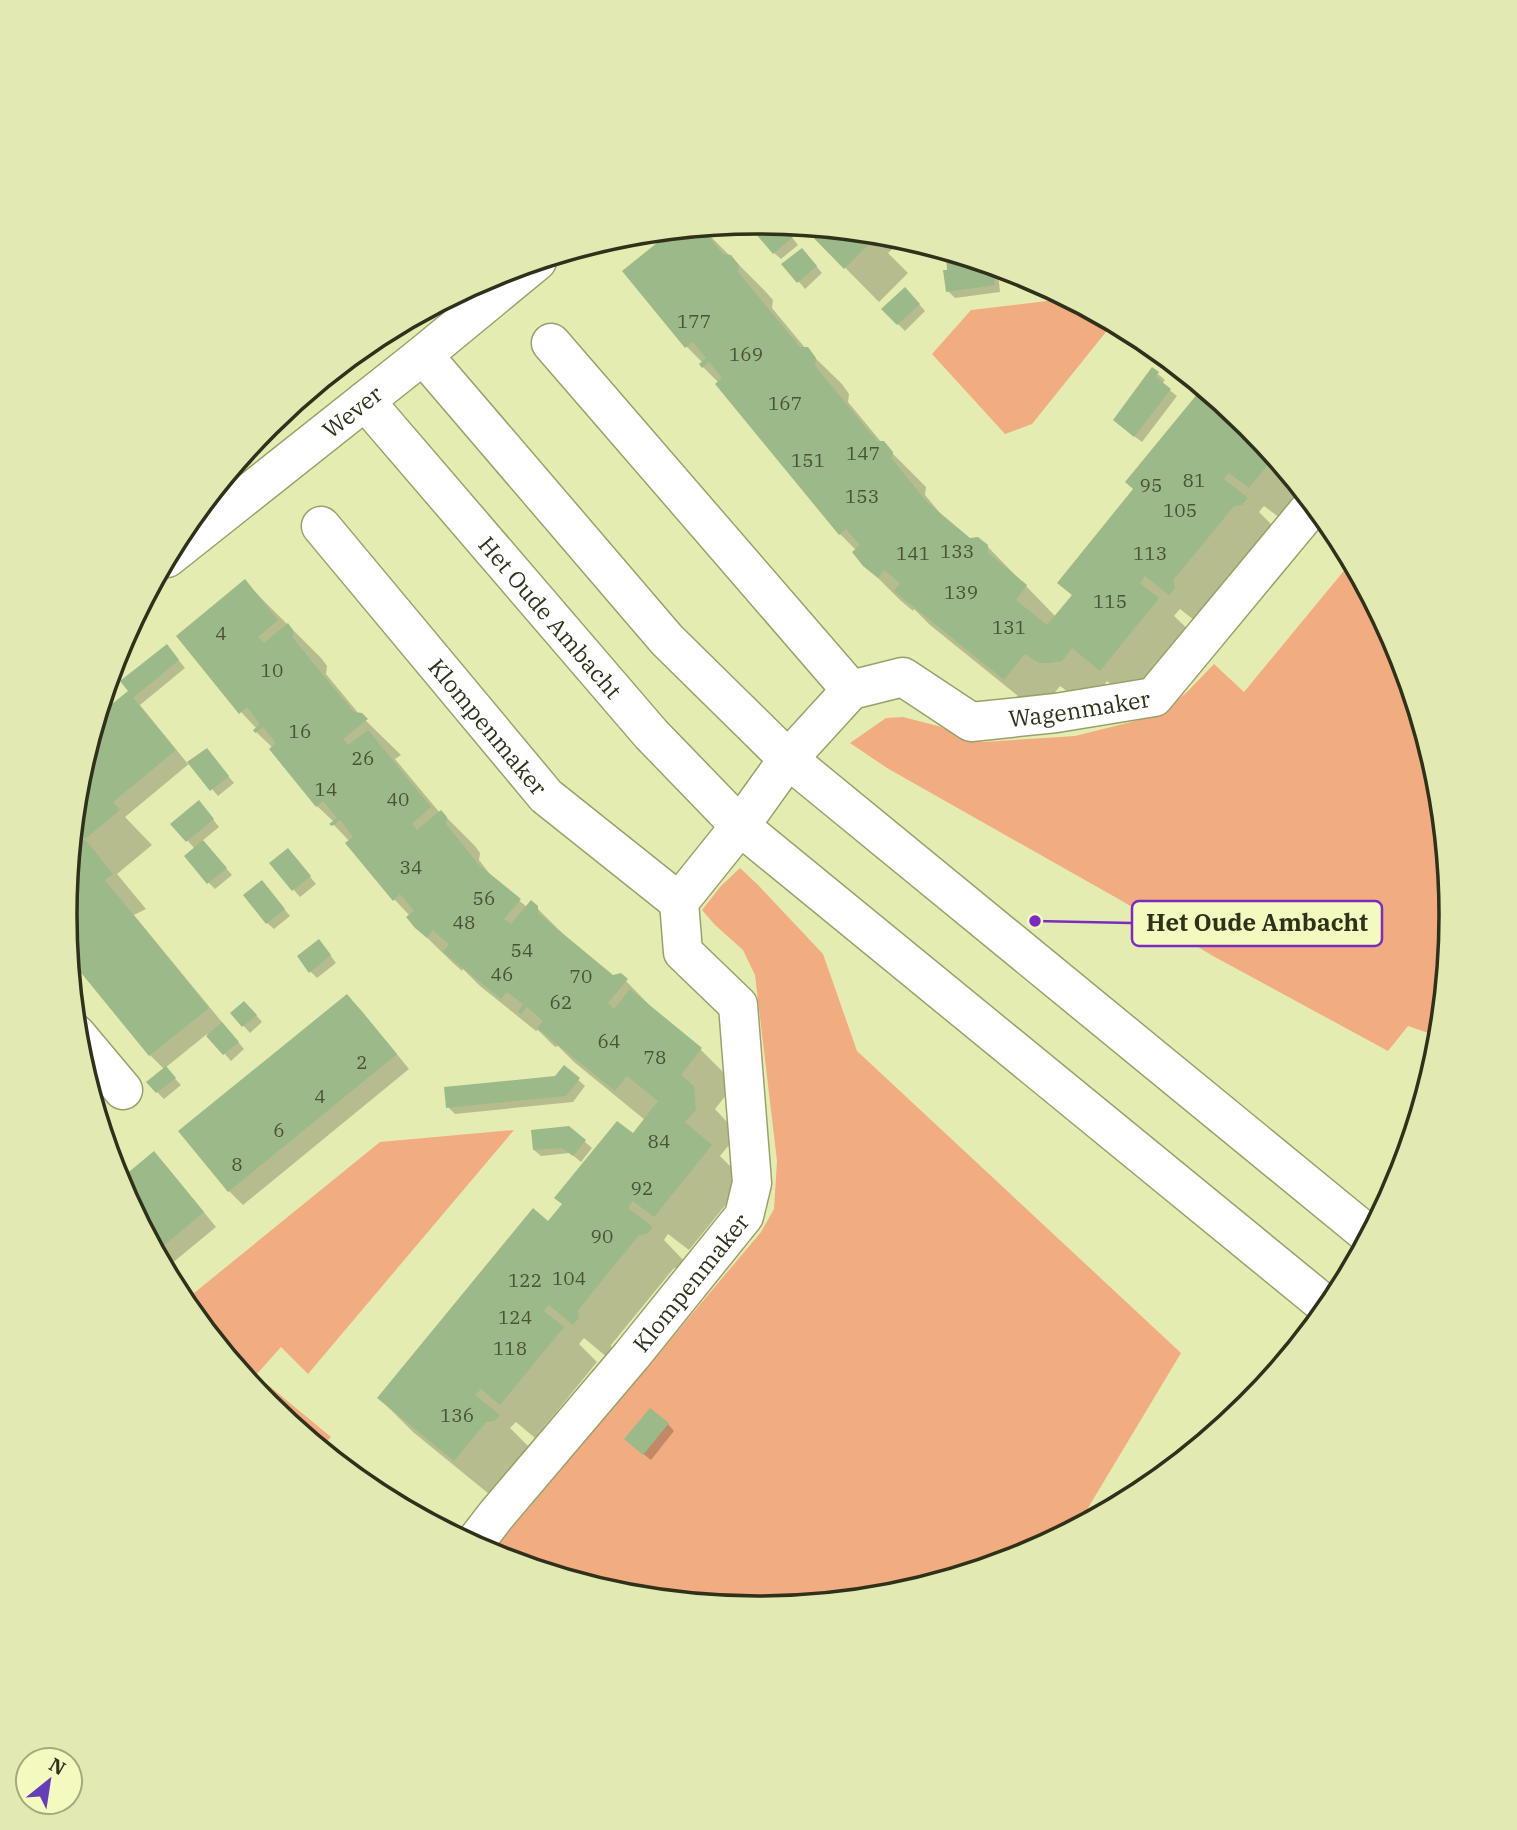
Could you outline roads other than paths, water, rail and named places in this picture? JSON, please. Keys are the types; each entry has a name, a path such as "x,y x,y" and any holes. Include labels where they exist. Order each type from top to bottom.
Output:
{"street":[{"name":"Wever","path":"189,540 516,278"},
{"path":"551,343 850,690 788,759 740,826 679,902"},
{"path":"423,355 667,640 788,759 1363,1230"},
{"name":"Het Oude Ambacht","path":"365,401 651,734 740,826 1320,1301"},
{"name":"Wagenmaker","path":"850,690 903,677 971,722 1056,713 1154,697 1308,512"},
{"name":"Klompenmaker","path":"321,526 546,796 679,902 683,952 738,1005 752,1183 744,1216 632,1355 479,1536"},
{"path":"91,1052 123,1090"}],"place":[{"name":"Het Oude Ambacht","path":"1035,921"}]}
